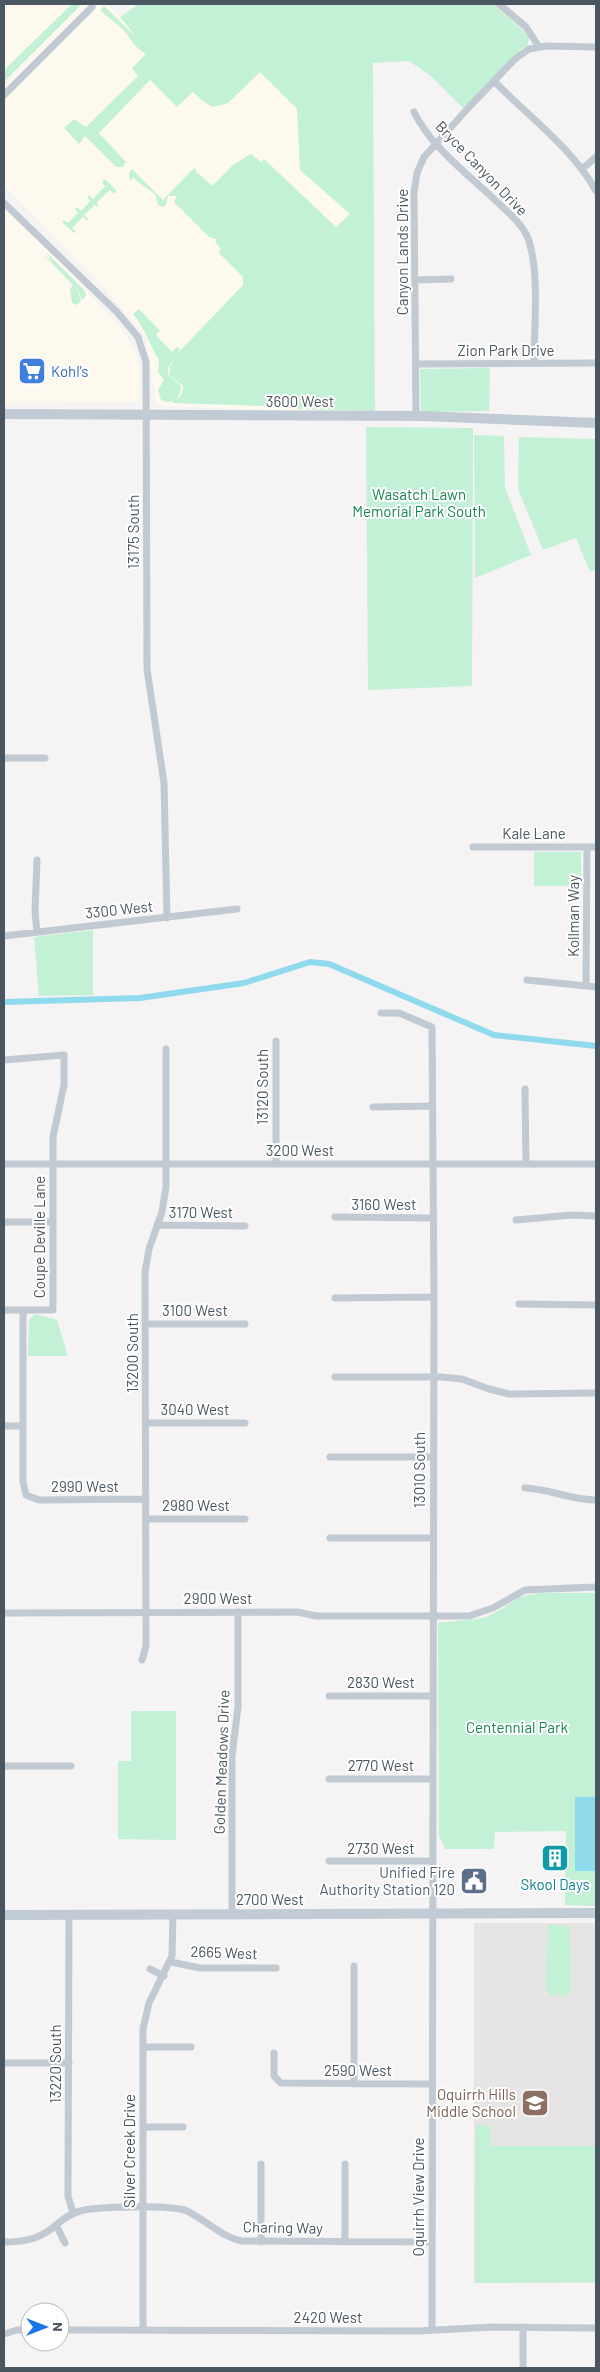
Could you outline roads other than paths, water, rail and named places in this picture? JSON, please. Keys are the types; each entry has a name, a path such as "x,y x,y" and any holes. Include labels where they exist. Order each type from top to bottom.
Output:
{"main road":[{"name":"3600 West","path":"4,414 416,416 596,423"},
{"name":"2700 West","path":"4,1914 596,1913"}],"street":[{"path":"499,4 526,28 539,47"},
{"path":"4,95 92,7"},
{"name":"Canyon Lands Drive","path":"416,416 414,193 417,173 424,157 494,81 529,49 539,47 596,47"},
{"path":"494,81 582,170 596,191"},
{"name":"Bryce Canyon Drive","path":"414,112 421,125 436,144 512,215 527,237 534,263 534,363"},
{"path":"582,170 596,157"},
{"name":"13175 South","path":"4,203 117,312 138,337 146,362 147,669 164,783 167,918"},
{"path":"415,280 451,279"},
{"name":"Zion Park Drive","path":"416,364 596,363"},
{"path":"4,758 44,758"},
{"name":"Kale Lane","path":"473,847 596,847"},
{"name":"Kollman Way","path":"586,986 587,847"},
{"path":"37,860 35,912 37,932"},
{"name":"3300 West","path":"4,936 237,909"},
{"path":"526,980 596,986"},
{"name":"13010 South","path":"381,1013 399,1014 432,1027 434,1298 432,1913"},
{"name":"13120 South","path":"276,1041 276,1164"},
{"name":"13200 South","path":"142,1660 146,1646 146,1261 165,1199 166,1049"},
{"name":"Coupe Deville Lane","path":"4,1060 64,1055 64,1085 54,1126 53,1310 23,1310"},
{"path":"525,1090 526,1164"},
{"path":"373,1107 432,1106"},
{"name":"3200 West","path":"4,1164 596,1164"},
{"path":"516,1220 572,1215 596,1216"},
{"name":"3160 West","path":"335,1218 433,1218"},
{"path":"4,1222 53,1222"},
{"name":"3170 West","path":"157,1225 246,1226"},
{"path":"335,1298 434,1298"},
{"path":"518,1304 596,1305"},
{"path":"4,1310 23,1310 22,1426 4,1426"},
{"name":"3100 West","path":"146,1324 245,1324"},
{"path":"335,1378 462,1378 489,1389 509,1394 596,1393"},
{"name":"3040 West","path":"146,1423 245,1423"},
{"name":"2990 West","path":"22,1426 23,1482 26,1495 39,1500 146,1499"},
{"path":"330,1457 433,1457"},
{"path":"525,1488 546,1490 575,1499 596,1500"},
{"name":"2980 West","path":"146,1519 246,1519"},
{"path":"330,1538 433,1538"},
{"name":"2900 West","path":"4,1613 297,1612 316,1616 469,1616 493,1608 525,1590 596,1587"},
{"name":"Golden Meadows Drive","path":"232,1914 232,1756 238,1707 238,1612"},
{"name":"2830 West","path":"329,1696 433,1696"},
{"path":"4,1766 71,1766"},
{"name":"2770 West","path":"329,1779 433,1778"},
{"name":"2730 West","path":"329,1862 433,1862"},
{"name":"Oquirrh View Drive","path":"432,1913 432,2330"},
{"name":"13220 South","path":"69,1914 68,2196 73,2213"},
{"name":"Silver Creek Drive","path":"143,2330 143,2047 146,2009 171,1962 173,1914"},
{"name":"2665 West","path":"171,1962 200,1968 276,1968"},
{"path":"354,1966 354,2084"},
{"path":"150,1969 164,1976"},
{"path":"143,2047 191,2046"},
{"name":"2590 West","path":"274,2053 274,2076 281,2084 432,2084"},
{"path":"4,2063 69,2063"},
{"path":"143,2127 183,2127"},
{"path":"261,2164 261,2242"},
{"path":"345,2164 345,2242"},
{"name":"Charing Way","path":"73,2213 91,2208 180,2209 190,2212 229,2238 241,2241 432,2242"},
{"path":"4,2242 34,2239 73,2213"},
{"path":"56,2225 65,2243"},
{"path":"523,2327 523,2368"},
{"name":"2420 West","path":"70,2330 596,2328"},
{"path":"4,2334 20,2330"}],"water":[{"path":"575,1797 596,1797 596,1871 575,1871"}],"waterway":[{"path":"4,1002 140,998 244,983 310,962 329,964 494,1035 596,1046"}],"place":[{"name":"Kohl's","path":"32,371"},
{"name":"Skool Days","path":"555,1858"},
{"name":"Unified Fire Authority Station 120","path":"474,1881"},
{"name":"Oquirrh Hills Middle School","path":"535,2103"}],"park label":[{"name":"Wasatch Lawn Memorial Park South","path":"419,502"},
{"name":"Centennial Park","path":"517,1727"}]}
